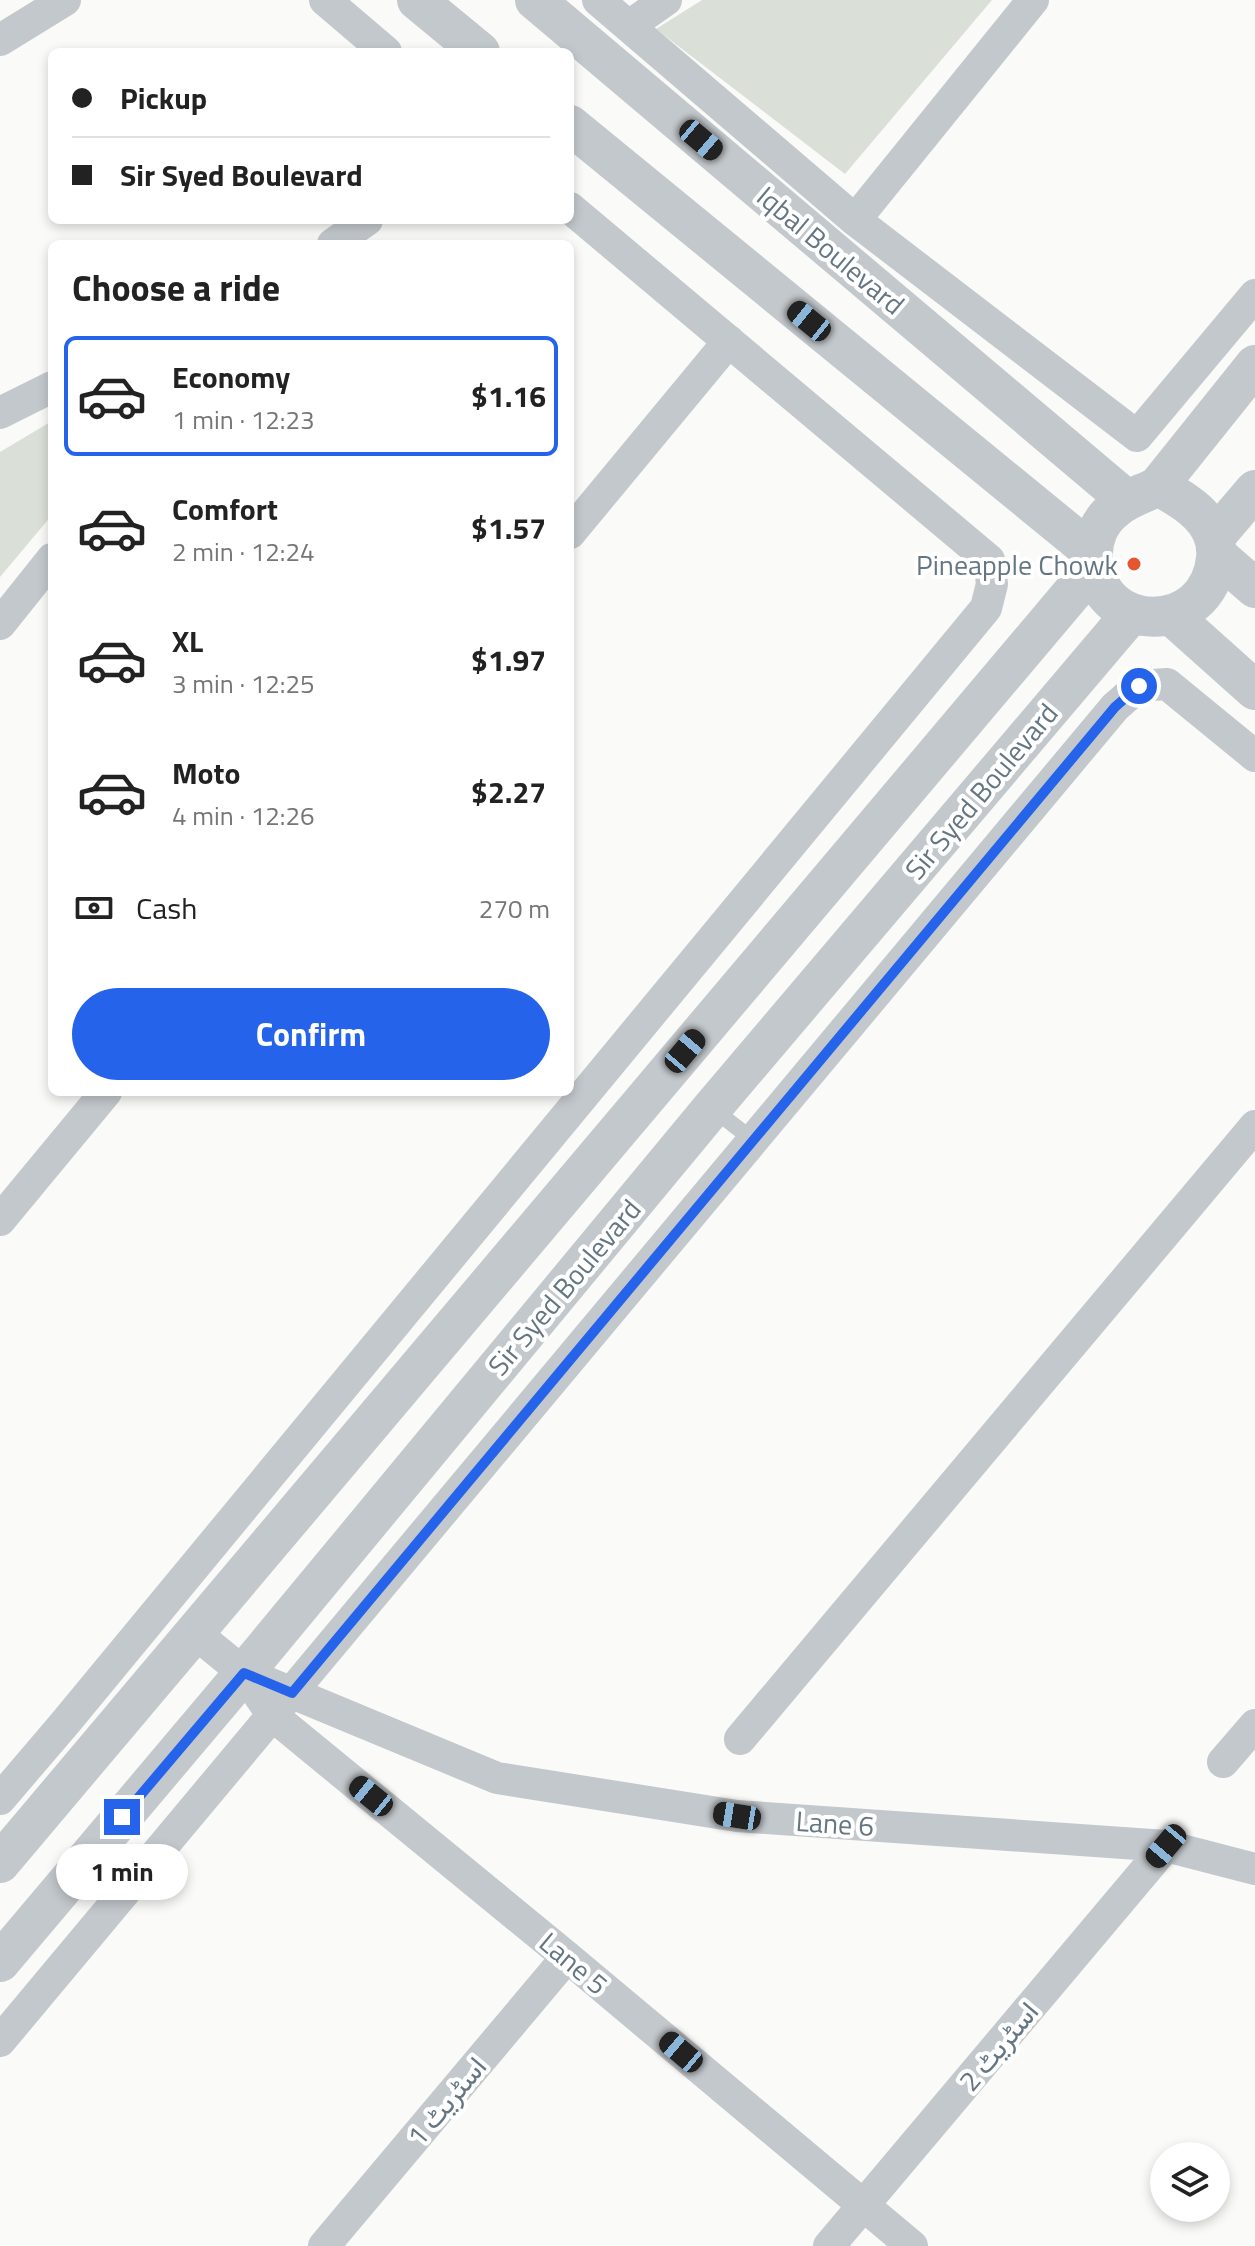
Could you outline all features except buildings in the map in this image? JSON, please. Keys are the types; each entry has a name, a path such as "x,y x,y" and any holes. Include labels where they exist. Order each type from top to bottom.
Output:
{"street":[{"path":"0,40 65,0"},
{"path":"325,0 381,48"},
{"path":"417,0 475,48"},
{"name":"Iqbal Boulevard","path":"535,0 1142,493"},
{"path":"598,0 855,220 1137,436 1255,295"},
{"path":"629,26 666,0"},
{"path":"855,220 1033,0"},
{"path":"574,128 1093,559"},
{"path":"0,1799 986,608 992,584 989,560 574,211"},
{"path":"339,240 361,224"},
{"path":"574,528 729,341"},
{"path":"1255,365 1142,493 1102,522 1095,536 1093,559 1107,596 1131,614 1155,618 1190,607 1204,593 1214,575 1216,546 1255,490"},
{"path":"0,413 48,389"},
{"path":"1142,493 1183,500 1202,516 1216,546 1255,588"},
{"name":"Sir Syed Boulevard","path":"0,1863 1093,559"},
{"path":"0,624 48,564"},
{"name":"Sir Syed Boulevard","path":"0,1962 712,1108 1131,614"},
{"path":"1171,615 1255,690"},
{"path":"0,2041 1105,719 1139,686 1167,684 1255,756"},
{"path":"4,1206 102,1096"},
{"path":"740,1739 1255,1126"},
{"name":"Lane 5","path":"195,1633 282,1704 567,1957 912,2246"},
{"name":"Lane 6","path":"282,1704 497,1778 737,1816 1166,1846 1255,1869"},
{"path":"1223,1762 1255,1725"},
{"name":"اسٹریٹ 2","path":"829,2246 1166,1846"},
{"name":"اسٹریٹ 1","path":"324,2246 567,1957"}],"lane":[{"path":"712,1108 753,1140"}],"shaded area":[{"path":"702,0 992,0 845,174 656,29"},
{"path":"48,423 48,520 0,577 0,452"}],"place":[{"name":"Pineapple Chowk","path":"1134,564"}],"route":[{"path":"122,1817 244,1673 292,1693 1115,707 1139,686"}]}
